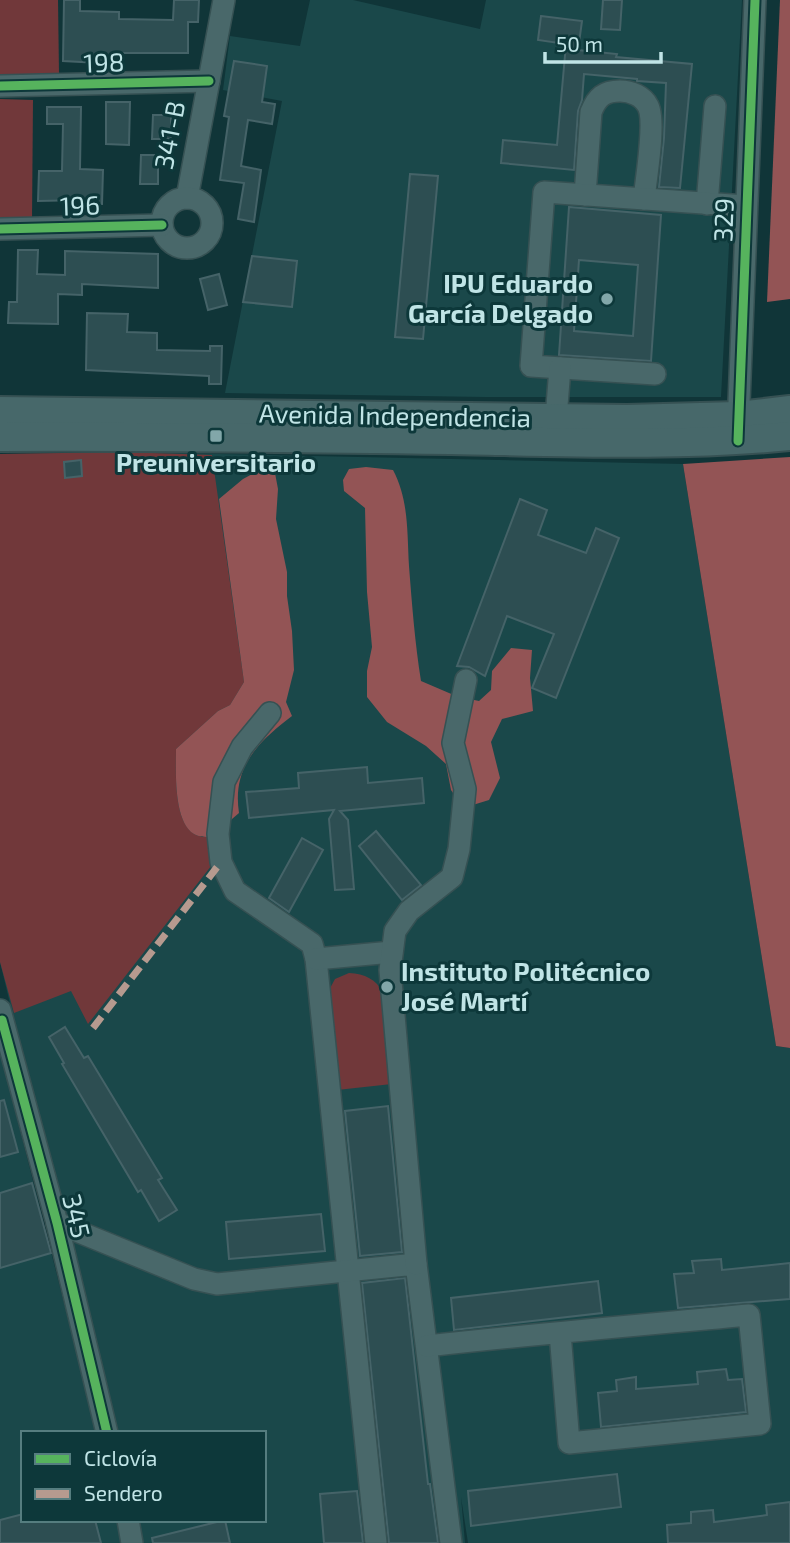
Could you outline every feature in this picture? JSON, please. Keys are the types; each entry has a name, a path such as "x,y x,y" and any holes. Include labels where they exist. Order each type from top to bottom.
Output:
{"main road":[{"name":"Avenida Independencia","path":"0,437 216,436 641,443 738,428 790,410"},
{"name":"Avenida Independencia","path":"0,411 556,418 738,428 790,436"}],"street":[{"name":"341-B","path":"187,198 224,0"},
{"name":"329","path":"738,428 755,0"},
{"name":"198","path":"0,86 209,81"},
{"path":"585,195 592,112 596,101 603,94 612,91 637,95 648,104 652,118 644,199"},
{"path":"707,204 715,106"},
{"path":"655,374 531,366 544,192 746,206"},
{"path":"187,198 202,203 208,209 212,225 205,240 191,248 175,245 164,233 162,225 162,217 171,203 187,198"},
{"name":"196","path":"0,229 162,225"},
{"path":"556,418 560,368"},
{"path":"452,1543 416,1264 390,986 396,932 409,911 452,877 459,849 465,789 453,743 466,680"},
{"path":"270,713 242,747 224,782 218,834 221,862 235,891 312,944 316,959 376,1543"},
{"path":"316,959 392,952"},
{"name":"345","path":"1,1017 57,1223 107,1431"},
{"path":"57,1223 194,1279 217,1284 416,1264"},
{"path":"426,1346 560,1333 748,1315 760,1424 569,1443 560,1333"},
{"path":"128,1522 132,1543"}],"shaded area":[{"path":"0,0 58,0 59,74 0,75"},
{"path":"310,0 353,0 480,29 486,0 742,0 721,397 225,393 282,101 223,90 230,36 300,46"},
{"path":"780,0 790,0 790,299 767,302"},
{"path":"0,99 33,100 32,220 0,220"},
{"name":"Instituto Politécnico José Martí","path":"122,452 683,464 776,1046 790,1048 790,1543 468,1543 461,1497 465,1543 140,1543 135,1522 266,1522 266,1431 114,1431 0,962 0,454"},
{"path":"122,452 212,455 244,682 230,705 218,711 176,749 177,795 182,818 194,834 211,837 215,861 88,1024 71,991 14,1013 0,962 0,454"},
{"path":"790,457 790,1048 776,1046 683,464"},
{"path":"366,467 393,470 402,493 421,681 456,696 479,701 491,690 492,671 511,648 532,650 530,678 533,711 502,719 491,742 500,778 489,800 463,808 451,790 446,764 426,746 387,722 367,697 367,671 372,647 367,592 365,508 344,491 343,480 349,469"},
{"path":"260,470 275,473 278,489 276,519 287,572 292,631 294,670 286,702 292,716 268,736 250,757 240,782 239,813 211,837 202,837 194,834 182,818 177,794 176,749 218,711 230,705 244,682 219,499 243,479"},
{"path":"349,973 369,978 383,993 392,1084 337,1090 328,992 335,979"},
{"path":"0,1051 96,1431 21,1431 21,1522 120,1522 125,1543 0,1543"}],"building":[{"path":"64,0 80,0 80,11 119,12 119,19 173,20 174,0 199,0 198,22 188,22 188,53 118,53 118,64 63,61"},
{"path":"603,0 622,0 620,30 601,29"},
{"path":"541,16 582,21 578,50 617,54 616,57 692,64 680,188 659,187 666,83 584,74 582,100 578,111 574,170 501,163 503,140 557,145 566,44 538,40"},
{"path":"234,61 267,66 262,102 275,104 272,124 248,120 241,166 261,170 254,222 238,219 244,183 220,180 229,117 224,116"},
{"path":"106,102 130,102 129,145 106,144"},
{"path":"47,107 81,107 80,169 103,170 102,204 82,203 83,200 38,201 39,171 62,171 63,124 47,124"},
{"path":"153,115 171,115 171,139 152,139"},
{"path":"141,155 158,155 158,184 140,184"},
{"path":"410,174 438,176 423,339 395,337"},
{"path":"569,207 661,215 651,361 559,355","holes":["579,260 638,265 633,336 574,331"]},
{"path":"18,250 38,250 37,274 65,275 65,251 158,254 158,288 82,284 82,295 58,294 58,324 8,323 9,302 17,302"},
{"path":"252,256 297,261 292,307 243,302"},
{"path":"219,274 227,305 208,310 200,279"},
{"path":"87,313 128,314 127,332 157,333 157,350 210,351 210,346 222,346 221,384 209,384 209,376 86,370"},
{"path":"81,460 82,476 65,478 64,462"},
{"path":"520,499 547,510 538,535 586,553 596,528 619,538 556,698 532,688 554,634 507,616 485,676 469,667 457,666"},
{"path":"367,767 368,783 422,778 424,803 340,811 348,820 354,889 335,890 329,819 334,810 249,818 246,792 299,788 298,773"},
{"path":"376,831 421,885 402,900 359,846"},
{"path":"302,838 323,850 289,912 269,898"},
{"path":"65,1027 84,1058 88,1056 162,1178 158,1180 177,1210 159,1221 141,1190 138,1192 62,1064 64,1063 49,1037"},
{"path":"4,1100 18,1152 0,1157 0,1101"},
{"path":"388,1106 402,1252 360,1256 345,1111"},
{"path":"32,1183 51,1253 0,1268 0,1193"},
{"path":"321,1214 325,1251 229,1259 226,1222"},
{"path":"721,1259 722,1270 790,1263 790,1299 678,1308 674,1274 694,1273 692,1261"},
{"path":"405,1278 428,1484 438,1543 389,1543 362,1283"},
{"path":"598,1281 602,1313 454,1330 451,1298"},
{"path":"726,1369 728,1380 742,1379 746,1412 601,1427 598,1393 617,1391 616,1380 636,1377 636,1389 698,1384 697,1372"},
{"path":"617,1474 621,1507 471,1526 468,1491"},
{"path":"357,1491 363,1543 324,1543 320,1494"},
{"path":"790,1502 790,1543 668,1543 667,1525 691,1523 691,1512 713,1510 714,1522 767,1515 766,1505"},
{"path":"21,1515 21,1522 96,1522 101,1543 0,1543 0,1520"},
{"path":"225,1522 230,1543 153,1543 152,1538"}],"marked path":[{"path":"93,1028 221,862"}],"cycle path":[{"path":"738,441 755,0"},
{"path":"0,86 209,81"},
{"path":"0,229 162,225"},
{"path":"0,1021 2,1020 57,1223 107,1431"}],"place":[{"name":"IPU Eduardo García Delgado","path":"607,299"},
{"name":"Preuniversitario","path":"216,436"},
{"name":"Instituto Politécnico José Martí","path":"387,987"}]}
